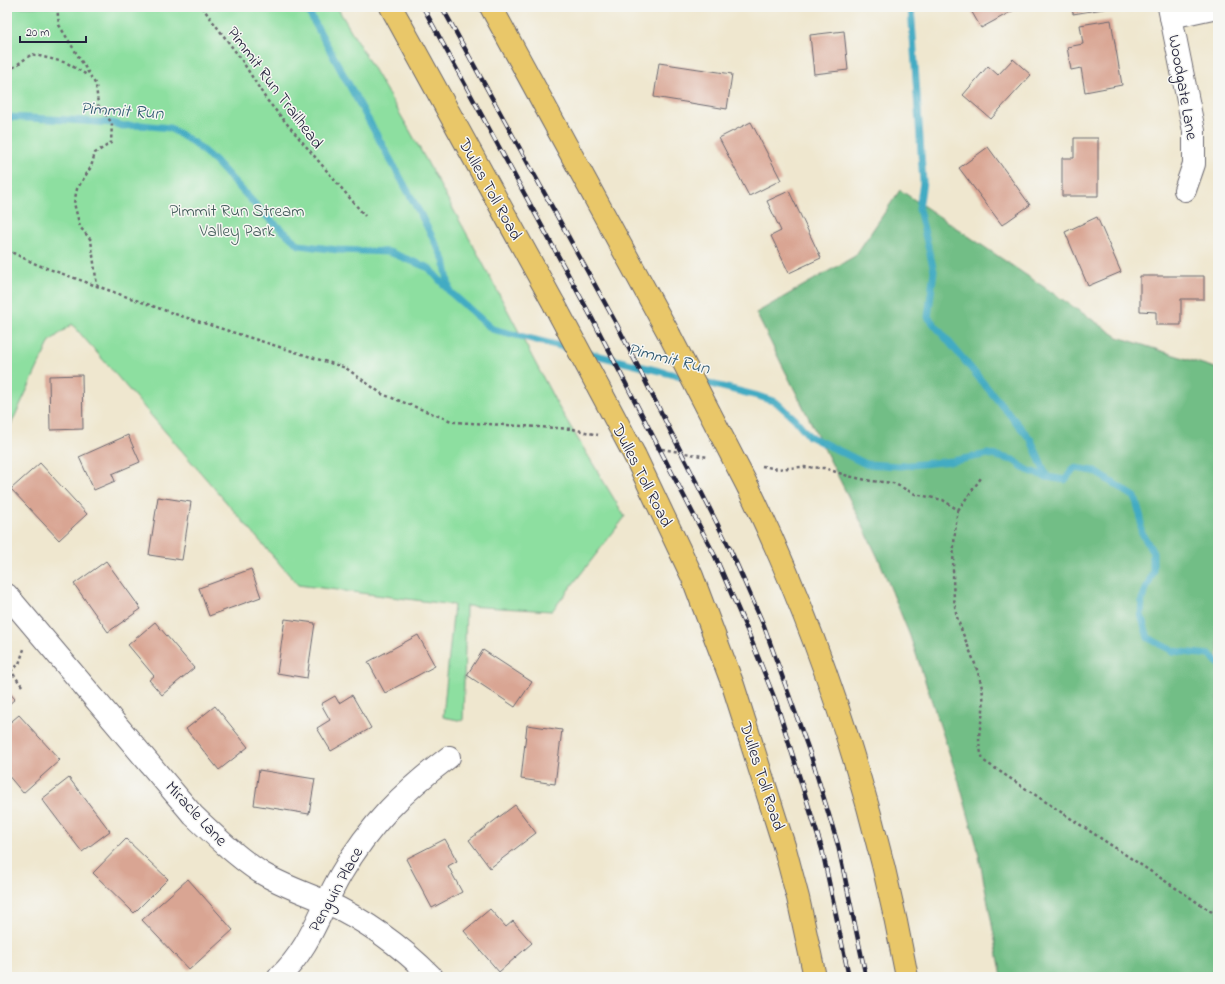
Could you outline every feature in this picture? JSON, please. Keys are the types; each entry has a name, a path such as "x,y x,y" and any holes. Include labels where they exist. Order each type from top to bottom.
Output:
{"highway":[{"name":"Dulles Toll Road","path":"391,7 554,304 635,456 692,576 733,685 786,849 815,977"},
{"path":"491,7 669,334 750,489 796,597 843,728 882,859 907,977"}],"street":[{"path":"1170,12 1217,7"},
{"name":"Woodgate Lane","path":"1170,12 1194,131 1194,164 1185,190"},
{"name":"Miracle Lane","path":"7,595 193,815 215,836 260,872 289,888 327,903 381,934 413,958 432,977"},
{"name":"Penguin Place","path":"279,977 297,958 317,925 340,875 363,838 389,808 420,779 449,757"}],"path":[{"path":"57,7 59,25 96,86 98,105 112,123 111,143 96,153 91,167 77,189 74,203 80,227 91,240 97,286"},
{"name":"Pimmit Run Trailhead","path":"202,7 240,59 266,99 365,216"},
{"path":"7,68 14,67 32,54 68,63 90,76"},
{"path":"958,510 981,478"},
{"path":"22,686 11,671 18,664 24,647"}],"green space":[{"name":"Pimmit Run Stream Valley Park","path":"7,7 337,7 410,131 479,256 558,406 625,517 552,611 466,606 463,721 443,717 454,605 298,585 72,324 50,341 7,433"},
{"path":"900,190 1118,337 1218,369 1218,977 1002,977 977,846 959,782 910,636 880,562 863,526 756,313 855,256"}],"building":[{"path":"969,7 1014,7 1016,9 981,28"},
{"path":"1072,7 1109,7 1109,8 1073,14"},
{"path":"1111,20 1122,85 1085,92 1081,68 1071,70 1067,47 1083,44 1080,25"},
{"path":"844,31 848,70 814,74 810,35"},
{"path":"1013,59 1031,75 991,119 963,95 988,66 998,75"},
{"path":"659,63 732,74 727,109 654,97"},
{"path":"751,122 781,180 749,196 719,138"},
{"path":"1074,138 1098,138 1098,196 1062,196 1062,158 1074,158"},
{"path":"988,147 1030,205 1002,225 959,168"},
{"path":"789,191 821,258 789,273 771,236 781,231 767,201"},
{"path":"1097,217 1121,272 1088,286 1065,232"},
{"path":"1140,276 1204,276 1204,299 1181,299 1181,325 1156,325 1156,312 1140,311"},
{"path":"82,375 83,429 50,430 49,376"},
{"path":"128,435 140,462 112,474 115,481 94,490 79,457"},
{"path":"40,463 87,514 59,540 11,489"},
{"path":"158,497 191,502 182,560 149,555"},
{"path":"106,561 141,609 108,632 74,584"},
{"path":"251,569 261,597 209,616 199,588"},
{"path":"285,619 315,623 307,678 277,673"},
{"path":"155,622 194,668 162,695 149,680 154,676 128,645"},
{"path":"418,635 435,666 385,693 368,662"},
{"path":"483,650 532,682 515,707 467,675"},
{"path":"7,690 15,699 7,706"},
{"path":"352,695 371,728 331,751 317,728 330,720 321,704 335,696 339,703"},
{"path":"215,706 248,747 219,770 186,729"},
{"path":"19,715 60,760 23,793 7,774 7,725"},
{"path":"527,725 562,730 555,784 521,779"},
{"path":"259,770 315,779 309,814 254,805"},
{"path":"69,778 110,831 82,852 42,799"},
{"path":"515,805 536,833 490,868 469,840"},
{"path":"126,839 168,879 134,913 93,873"},
{"path":"445,839 457,861 448,866 462,892 432,908 406,859"},
{"path":"188,879 233,930 189,970 142,920"},
{"path":"490,909 506,927 513,921 532,943 499,972 464,931"}],"waterway":[{"path":"306,7 422,217 444,260 450,292"},
{"path":"911,7 923,182 919,209 934,271 928,317 1031,440 1047,477"},
{"name":"Pimmit Run","path":"7,117 170,128 194,143 216,162 265,215 299,245 338,250 389,252 429,268 450,292 492,329 572,349"},
{"name":"Pimmit Run","path":"584,352 687,378"},
{"name":"Pimmit Run","path":"699,381 776,402 795,419 809,436 866,464 900,466 953,461 988,454 1013,460 1027,470 1047,477 1065,480 1074,468 1094,471 1135,497 1141,518 1141,531 1153,553 1153,572 1142,599 1141,615 1148,638 1173,651 1210,655 1218,663"}],"railway":[{"path":"423,7 594,322 715,556 776,702 822,849 849,977"},
{"path":"442,7 617,325 730,549 764,626 812,759 838,845 866,977"}]}
